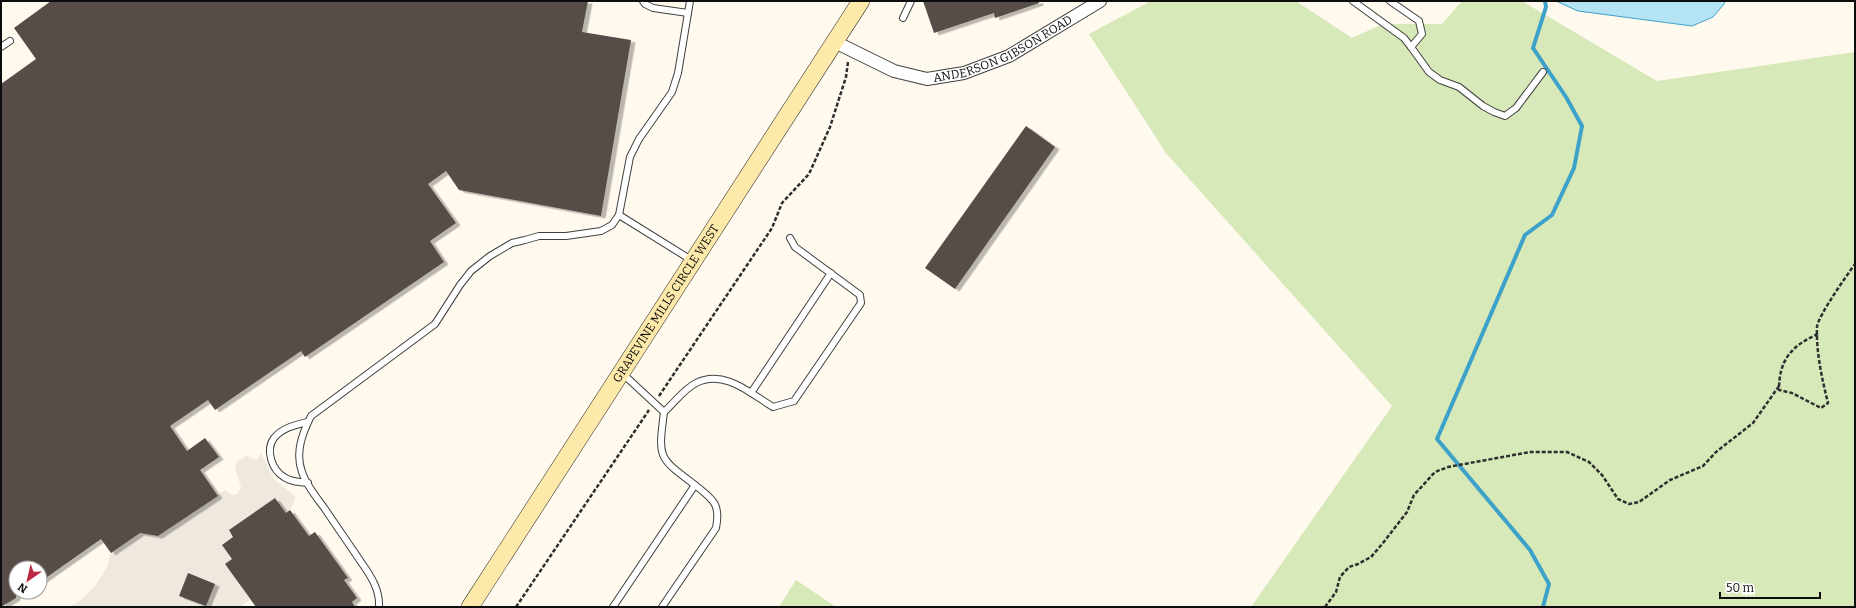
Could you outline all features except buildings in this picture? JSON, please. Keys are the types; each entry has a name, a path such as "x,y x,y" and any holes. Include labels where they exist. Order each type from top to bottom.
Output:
{"street":[{"name":"GRAPEVINE MILLS CIRCLE WEST","path":"470,607 861,1"},
{"name":"ANDERSON GIBSON ROAD","path":"835,42 894,71 927,79 964,72 1009,56 1100,1"}],"lane":[{"path":"644,1 645,4 653,8 688,13"},
{"path":"379,607 380,599 376,586 302,472 299,449 302,432 307,422 311,416 324,406 435,324 463,280 471,271 490,256 512,244 539,236 566,236 601,231 612,225 619,215 630,157 640,139 672,92 678,73 690,1"},
{"path":"903,18 911,1"},
{"path":"1353,1 1404,38 1429,72 1440,80 1459,87 1483,106 1494,112 1505,116 1516,108 1543,72"},
{"path":"1390,1 1419,21 1422,34 1411,47"},
{"path":"1,47 10,41"},
{"path":"619,215 694,261"},
{"path":"662,607 716,528 719,515 714,501 668,464 664,458 660,445 664,412 696,383 711,378 724,379 751,393 773,407 794,401 860,303 860,295 795,247 790,238"},
{"path":"751,393 831,273"},
{"path":"622,373 664,412"},
{"path":"307,422 291,426 278,434 271,444 270,453 274,467 283,477 294,482 308,483"},
{"path":"613,607 695,485"}],"path":[{"path":"516,607 772,228 782,203 809,174 830,127 846,77 846,68 852,50"},
{"path":"1818,334 1804,341 1790,352 1778,376 1779,390 1792,393 1821,408 1828,403 1820,366 1818,334 1817,326 1824,311 1855,264"},
{"path":"1325,607 1336,592 1340,577 1349,567 1358,564 1371,556 1407,512 1414,495 1436,472 1448,467 1530,452 1567,452 1589,462 1602,475 1618,499 1629,504 1639,502 1670,480 1703,466 1716,452 1753,422 1779,386"}],"green space":[{"path":"1151,1 1296,1 1352,38 1383,24 1442,24 1462,1 1522,1 1657,81 1855,52 1855,607 1251,607 1392,406 1166,153 1089,34"},
{"path":"796,580 836,607 779,607"}],"shaded area":[{"path":"261,453 274,479 296,497 290,510 286,513 275,498 229,530 233,537 232,559 225,564 250,600 240,607 70,607 81,600 95,586 107,567 111,553 140,533 158,536 225,490 232,495 237,494 241,487 235,468 237,461 247,456 257,460"}],"water":[{"path":"1556,1 1725,1 1713,17 1692,26 1578,11"}],"waterway":[{"path":"1543,607 1549,584 1530,550 1437,439 1525,235 1552,215 1574,168 1582,126 1566,97 1533,48 1546,7 1545,1"}]}
